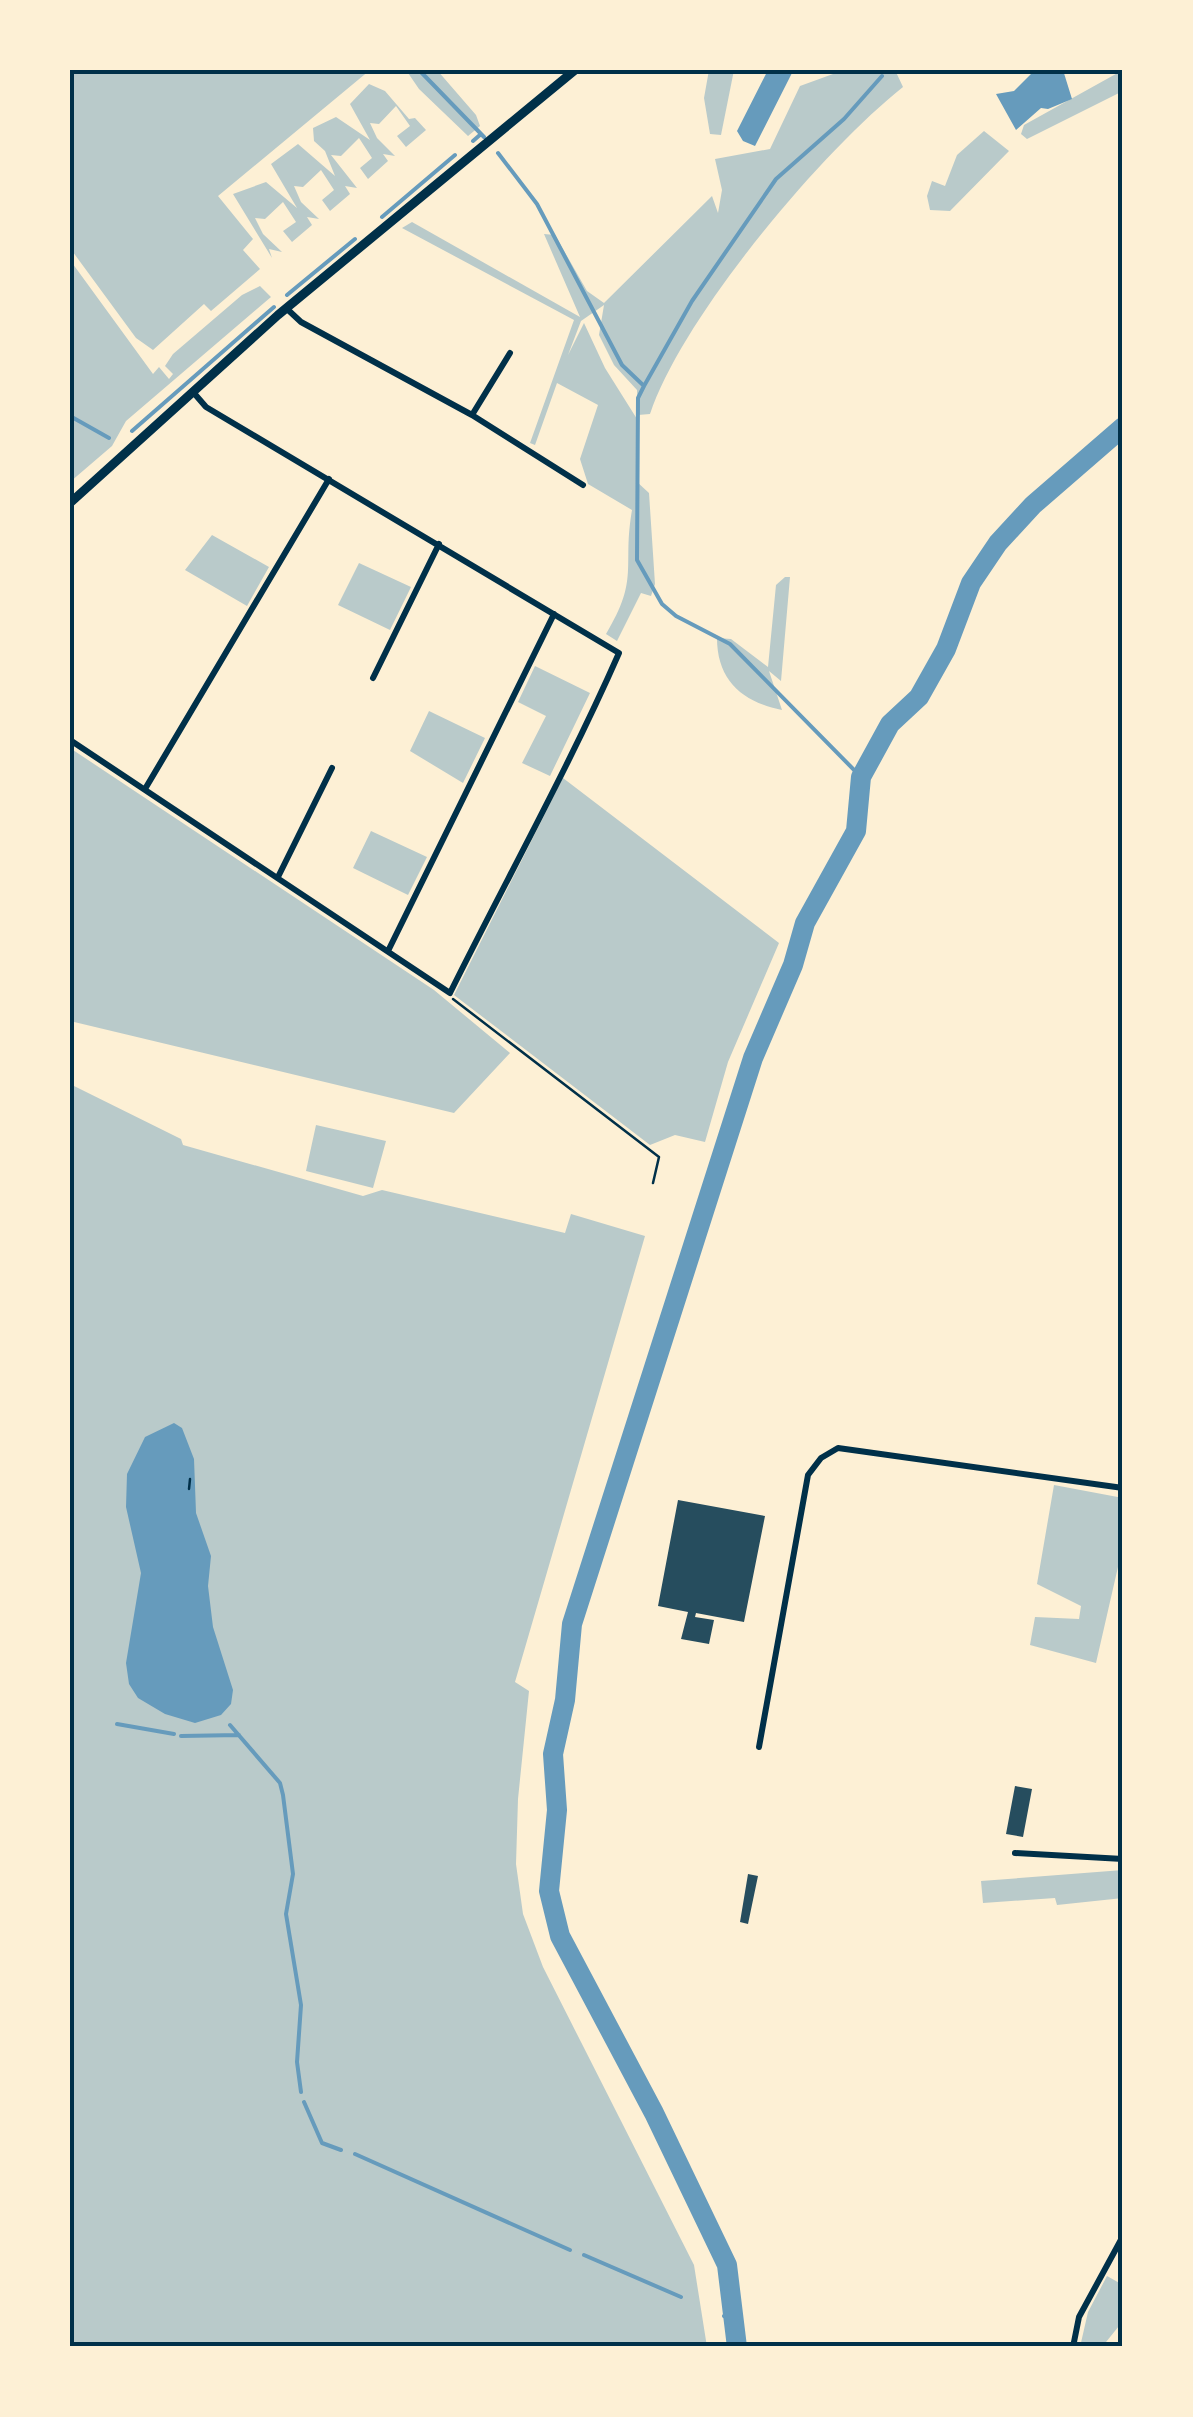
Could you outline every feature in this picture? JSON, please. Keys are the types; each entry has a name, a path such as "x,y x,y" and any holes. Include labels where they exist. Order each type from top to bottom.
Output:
{"street":[{"path":"70,502 286,308 575,70"},
{"path":"286,308 301,322 472,415 583,485"},
{"path":"472,415 510,353"},
{"path":"70,740 450,993 549,793 580,740 619,653 206,407 193,392"},
{"path":"145,789 328,479"},
{"path":"373,678 439,544"},
{"path":"389,949 554,614"},
{"path":"278,878 332,768"},
{"path":"759,1746 808,1475 821,1458 838,1448 1123,1488"},
{"path":"1016,1853 1123,1859"},
{"path":"1072,2347 1079,2317 1123,2236"}],"path":[{"path":"450,993 514,1050 560,1079 659,1158 653,1183"},
{"path":"190,1484 200,1484"}],"shaded area":[{"path":"70,70 370,70 218,196 253,239 243,250 260,269 211,311 204,304 153,350 136,338 70,248"},
{"path":"406,70 437,70 476,115 480,126 468,136 419,89"},
{"path":"709,70 734,70 721,135 710,134 704,98"},
{"path":"844,70 895,70 903,87 834,152 758,238 692,331 650,414 638,415 637,390 614,365 599,335 604,305 581,321 568,355 584,323 605,368 637,419 636,481 649,493 655,584 651,596 641,593 617,641 606,634 627,585 632,510 588,484 580,459 598,405 557,383 535,445 530,443 574,320 402,228 412,222 580,317 544,234 555,235 587,291 604,303 712,196 718,213 722,190 715,159 770,149 800,86"},
{"path":"1123,70 1123,91 1027,139 1021,134 1024,125"},
{"path":"369,84 385,91 409,119 415,118 426,130 406,147 397,136 410,126 396,106 379,124 370,123 377,138 395,156 383,154 388,161 368,179 360,168 372,158 359,138 341,156 331,155 357,188 345,186 350,194 330,211 322,200 334,190 321,170 303,187 294,186 301,202 319,219 307,217 312,225 292,242 283,231 296,222 283,202 265,219 255,218 263,234 282,252 269,249 272,258 233,194 266,182 297,208 271,164 298,144 335,176 325,151 314,141 313,128 336,117 370,140 350,104"},
{"path":"984,131 1009,151 950,211 930,210 927,196 932,181 945,186 957,155"},
{"path":"70,260 153,374 159,367 169,379 173,374 165,366 173,354 242,295 260,286 271,297 126,421 112,446 70,482"},
{"path":"212,535 269,567 247,606 185,570"},
{"path":"359,563 411,587 390,630 338,605"},
{"path":"790,577 781,681 769,671 782,710 755,701 735,687 722,666 717,638 731,639 768,667 776,585"},
{"path":"535,666 590,693 550,776 522,763 546,716 518,702"},
{"path":"429,711 485,738 463,783 410,751"},
{"path":"70,748 434,990 510,1053 454,1113 70,1021"},
{"path":"563,778 779,943 728,1062 705,1142 675,1135 650,1145 454,995"},
{"path":"371,831 427,857 408,895 353,868"},
{"path":"70,1084 181,1139 183,1145 363,1196 382,1190 565,1233 571,1214 645,1236 515,1682 529,1691 516,1864 523,1914 543,1967 694,2265 707,2347 70,2347"},
{"path":"316,1125 386,1141 373,1188 306,1171"},
{"path":"1054,1485 1123,1498 1123,1545 1096,1663 1030,1645 1035,1617 1079,1619 1081,1606 1037,1584"},
{"path":"1123,1870 1123,1898 1057,1905 1055,1898 983,1903 981,1881"},
{"path":"1107,2276 1123,2285 1123,2321 1102,2347 1080,2347 1088,2312"}],"water":[{"path":"768,70 793,71 755,146 743,141 737,131"},
{"path":"1035,70 1063,70 1072,99 1041,108 1016,130 996,94 1014,91"},
{"path":"174,1423 182,1428 194,1459 196,1513 211,1556 208,1586 213,1627 233,1690 231,1704 221,1715 195,1723 165,1714 138,1698 129,1684 126,1663 141,1573 126,1507 127,1474 145,1437"}],"building":[{"path":"678,1500 765,1516 744,1622 696,1613 695,1617 714,1620 709,1644 681,1639 688,1612 658,1606"},
{"path":"1015,1786 1032,1789 1023,1837 1006,1834"},
{"path":"748,1874 758,1876 748,1924 740,1922"}],"waterway":[{"path":"419,70 484,137"},
{"path":"644,386 692,301 776,179 844,119 882,76"},
{"path":"473,141 481,134"},
{"path":"498,153 537,204 622,365 644,386 638,398 637,560 662,604 676,616 730,644 861,777"},
{"path":"382,217 455,155"},
{"path":"287,295 355,239"},
{"path":"132,431 274,307"},
{"path":"70,416 109,438"},
{"path":"737,2347 727,2265 654,2113 560,1936 549,1891 557,1810 553,1754 565,1700 572,1624 753,1058 793,965 805,923 856,831 861,777 890,724 919,697 946,649 971,583 998,543 1033,505 1123,427"},
{"path":"117,1724 174,1734"},
{"path":"230,1725 280,1783 283,1795 293,1874 286,1914 301,2005 297,2062 301,2092"},
{"path":"181,1736 239,1735"},
{"path":"304,2102 322,2143 341,2150"},
{"path":"355,2154 570,2250"},
{"path":"584,2255 681,2297"},
{"path":"724,2316 735,2320"}]}
